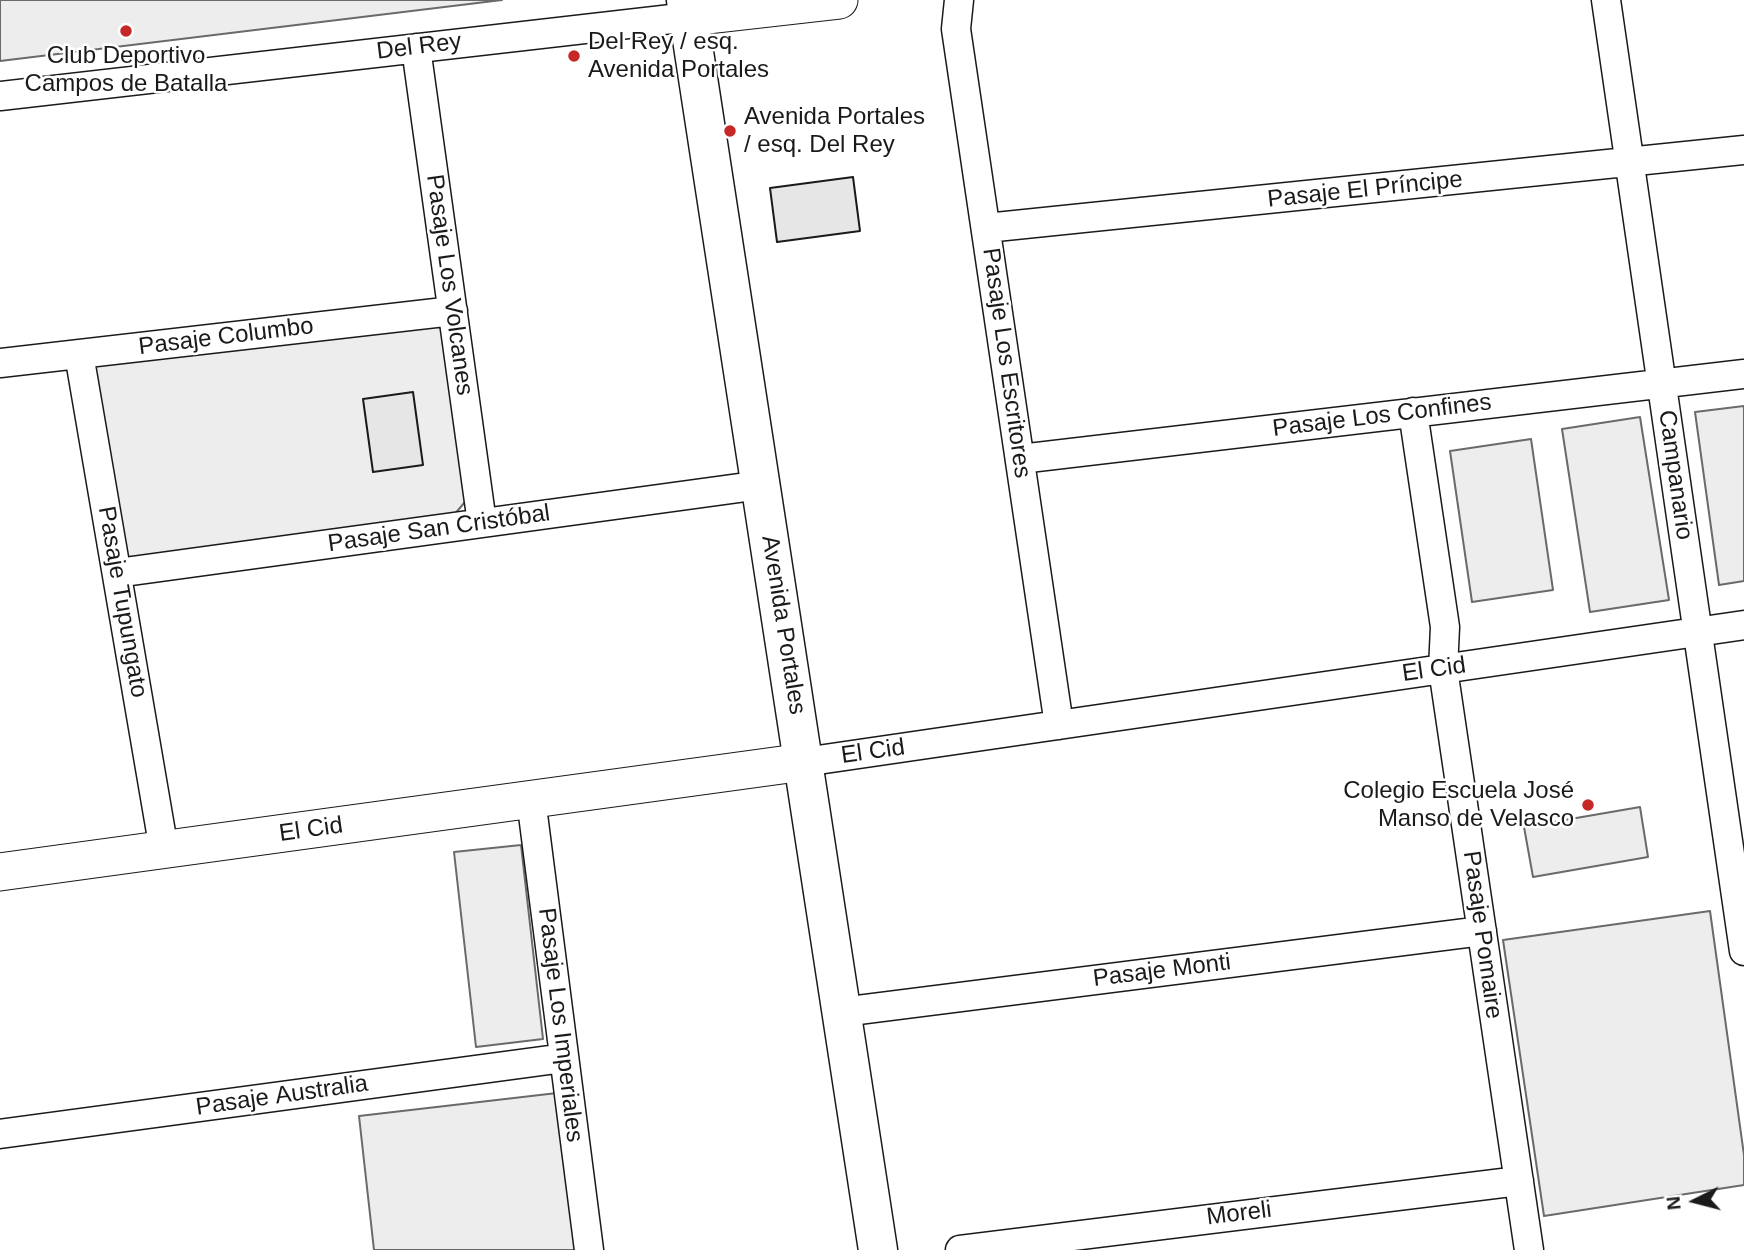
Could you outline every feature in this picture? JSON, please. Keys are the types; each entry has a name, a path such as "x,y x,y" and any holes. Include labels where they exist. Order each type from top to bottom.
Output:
{"main road":[{"name":"Avenida Portales","path":"687,8 878,1250"}],"street":[{"name":"Del Rey","path":"0,96 416,48 687,8 839,0"},
{"name":"Pasaje Los Escritores","path":"959,0 956,29 1059,725"},
{"name":"Campanario","path":"1606,0 1742,921 1744,951"},
{"name":"Pasaje Los Volcanes","path":"416,48 482,523"},
{"name":"Pasaje El Príncipe","path":"986,228 1630,164 1744,150"},
{"name":"Pasaje Columbo","path":"0,363 453,311"},
{"name":"Pasaje Tupungato","path":"79,354 164,850"},
{"name":"Pasaje Los Confines","path":"1020,459 1744,374"},
{"name":"Pasaje Pomaire","path":"1413,412 1446,627 1443,669 1529,1250"},
{"name":"Pasaje San Cristóbal","path":"117,573 761,485"},
{"name":"El Cid","path":"0,872 804,762 1744,625"},
{"name":"Pasaje Los Imperiales","path":"531,800 589,1250"},
{"name":"Pasaje Monti","path":"842,1012 1482,931"},
{"name":"Pasaje Australia","path":"0,1134 564,1058"},
{"name":"Moreli","path":"960,1250 1129,1239 1519,1181"}],"shaded area":[{"name":"Club Deportivo Campos de Batalla","path":"0,0 502,0 0,61"},
{"path":"429,322 445,329 465,502 453,516 130,562 122,558 93,365"},
{"path":"1744,406 1744,581 1719,585 1695,412"},
{"path":"1640,417 1669,600 1590,612 1562,429"},
{"path":"1531,439 1553,590 1472,602 1450,451"},
{"path":"1640,807 1648,857 1533,877 1524,827"},
{"path":"521,845 543,1039 476,1047 454,852"},
{"path":"1710,911 1744,1155 1744,1185 1544,1216 1503,940"},
{"path":"557,1093 575,1250 374,1250 359,1116"}],"building":[{"path":"853,177 860,231 777,242 770,188"},
{"path":"413,392 423,465 373,472 363,399"}],"place":[{"name":"Club Deportivo Campos de Batalla","path":"126,31"},
{"name":"Del Rey / esq. Avenida Portales","path":"574,56"},
{"name":"Avenida Portales / esq. Del Rey","path":"730,131"},
{"name":"Colegio Escuela José Manso de Velasco","path":"1588,805"}]}
